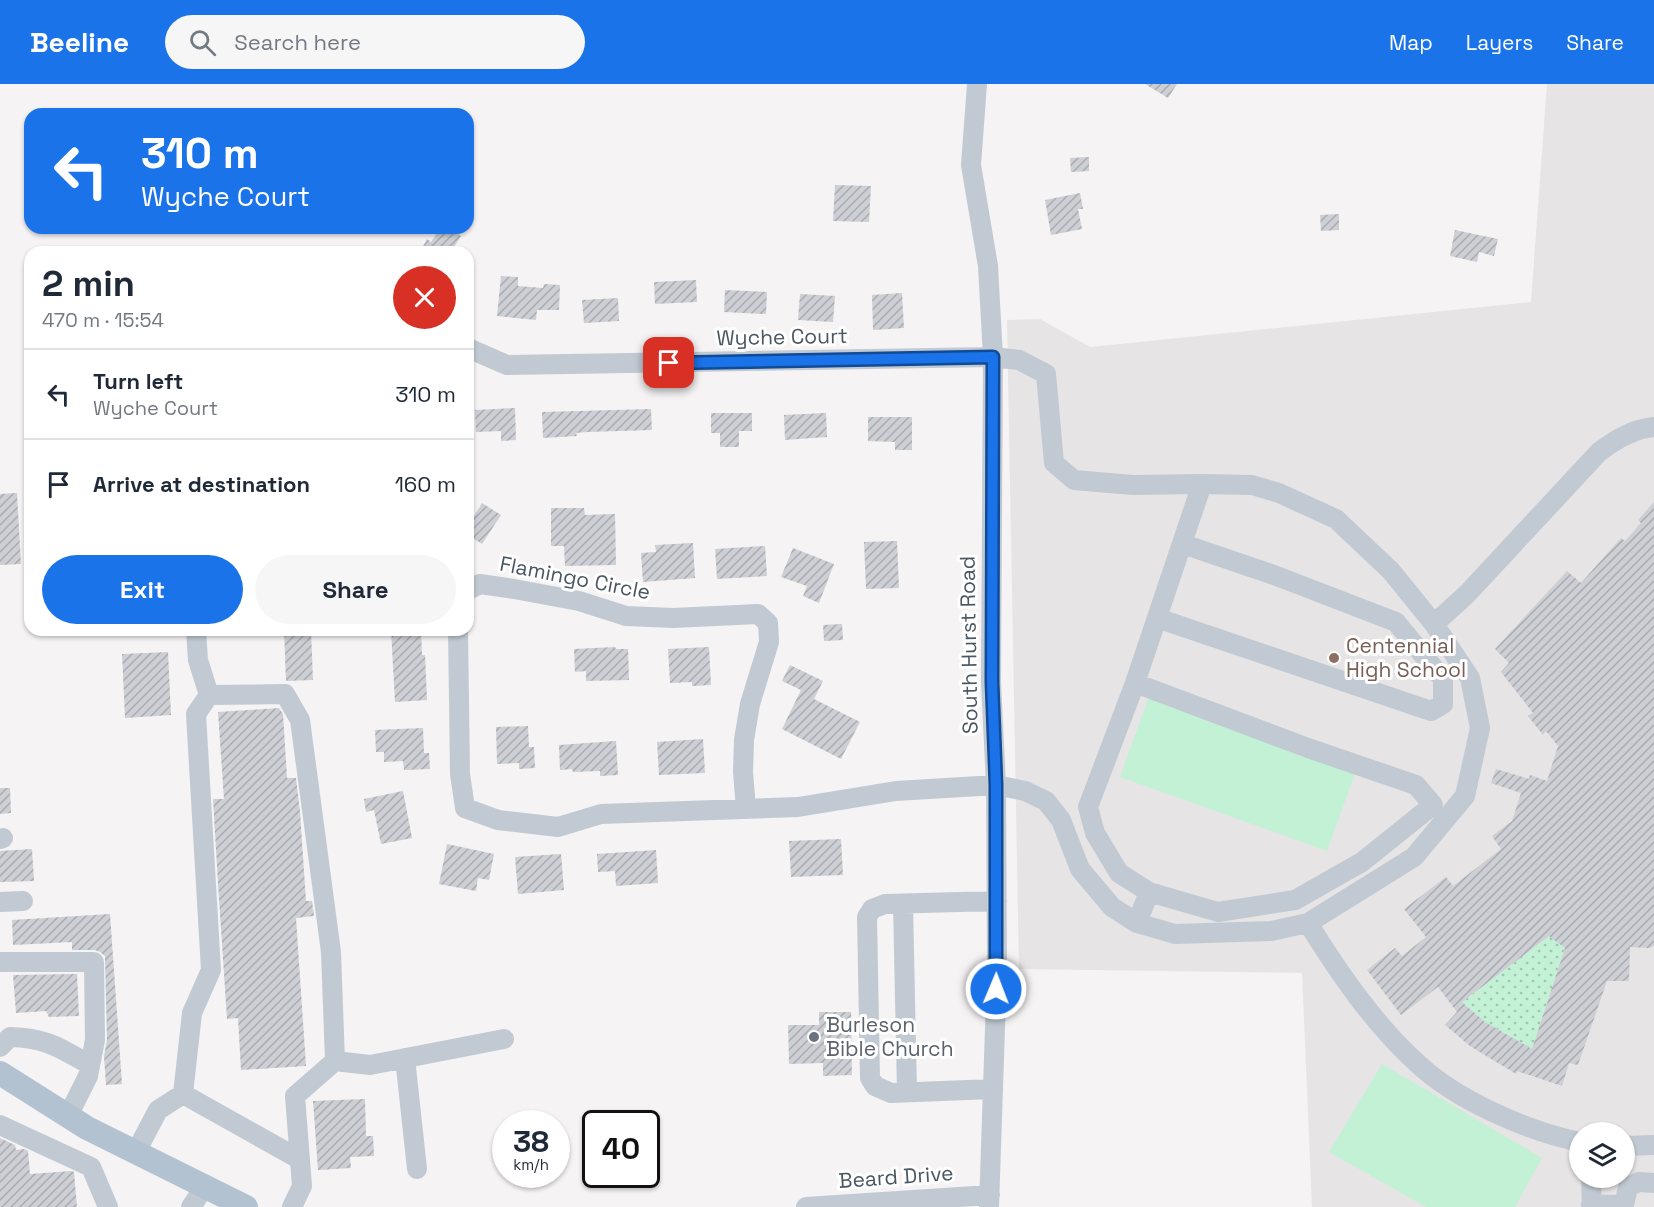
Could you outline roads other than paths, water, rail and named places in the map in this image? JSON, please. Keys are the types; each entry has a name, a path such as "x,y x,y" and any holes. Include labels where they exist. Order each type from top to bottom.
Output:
{"main road":[{"path":"0,1073 87,1128 246,1207"}],"street":[{"name":"South Hurst Road","path":"977,84 971,165 988,266 993,357 992,682 997,901 989,1201"},
{"name":"Wyche Court","path":"474,351 507,365 993,357 1020,360 1047,374 1054,463 1074,480 1134,485 1202,484"},
{"path":"1434,624 1467,594 1599,452 1632,432 1654,427"},
{"path":"458,636 460,774 465,808 498,820 558,827 601,814 798,807 896,791 996,785 1025,791 1046,801 1061,820 1080,870 1112,908 1137,923 1175,934 1271,931 1308,923 1414,857 1465,796 1480,728 1470,678 1434,624 1390,571 1336,519 1279,493 1252,485 1202,484 1135,683 1088,807 1095,833 1119,873 1149,892 1218,912 1295,900 1362,861 1432,805 1416,785 1308,748 1135,683"},
{"path":"1157,618 1431,711 1443,704 1443,680 1396,622 1274,575 1183,544"},
{"name":"Flamingo Circle","path":"474,587 480,584 579,601 626,616 673,618 758,614 768,623 769,642 750,704 744,740 742,772 746,809"},
{"path":"196,636 198,660 209,695"},
{"path":"209,695 285,694 300,720 330,952 334,1061"},
{"path":"183,1094 192,1012 211,970 196,714 209,695"},
{"path":"1137,923 1149,892"},
{"path":"0,902 23,901"},
{"path":"993,1089 891,1093 875,1086 870,1078 869,1066 867,917 872,909 885,904 997,901"},
{"path":"903,904 907,1092"},
{"path":"1308,923 1336,967 1388,1035 1419,1065 1453,1090 1522,1126 1569,1140"},
{"path":"0,962 93,962 95,1040 88,1076 68,1116"},
{"path":"0,1047 10,1036 28,1037 49,1042 90,1065"},
{"path":"292,1207 302,1186 295,1096 334,1061 370,1065 504,1039"},
{"path":"405,1058 417,1169"},
{"path":"136,1152 158,1110 183,1094"},
{"path":"183,1094 299,1159"},
{"path":"0,1125 91,1167 108,1207"},
{"path":"1635,1146 1654,1145"},
{"path":"1591,1188 1591,1206 1624,1206 1628,1187 1632,1184 1654,1183"},
{"path":"191,1207 206,1186"},
{"name":"Beard Drive","path":"806,1207 989,1201"}],"place":[{"name":"Centennial High School","path":"1334,658"},
{"name":"Burleson Bible Church","path":"814,1037"}]}
